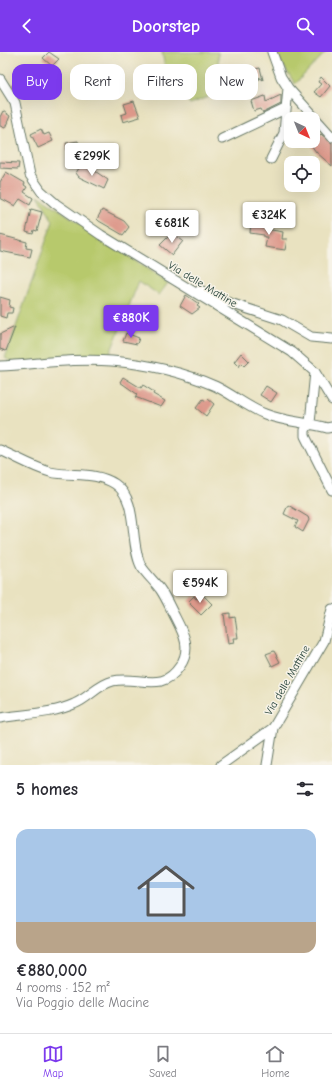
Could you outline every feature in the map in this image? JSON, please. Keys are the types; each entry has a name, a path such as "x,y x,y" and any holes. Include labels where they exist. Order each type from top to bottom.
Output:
{"street":[{"path":"272,52 281,77 288,88 332,138"},
{"name":"Via delle Mattine","path":"0,79 15,103 30,174 37,186 56,204 101,235 292,352 315,372 332,400"},
{"path":"271,159 284,133 288,88"},
{"path":"222,140 285,109"},
{"path":"189,288 211,294 227,302 282,320 311,337 332,339"},
{"path":"0,366 74,360 112,361 137,365 186,376 214,386 249,406 273,417 311,423 327,428 332,427"},
{"path":"315,372 311,423 305,430 305,436 332,490"},
{"path":"0,450 49,471 88,474 108,481 120,489 126,496 130,508 135,550 138,560 164,596 185,636 187,651 181,664 172,675 162,681 114,680 98,687 75,704 63,709 0,718"},
{"name":"Via delle Mattine","path":"266,765 273,728 324,641 332,609"},
{"path":"221,765 273,728"}],"green space":[{"path":"162,52 218,52 218,64 205,64 205,98 190,104 187,100 197,100 197,64 164,64"},
{"path":"268,52 326,52 295,84 279,59"},
{"path":"38,195 168,283 159,295 139,281 109,356 13,363 5,358 53,221"}],"building":[{"path":"49,52 59,59 54,64 50,64 43,58"},
{"path":"258,68 260,68 263,80 259,77 260,79 258,79"},
{"path":"321,77 330,86 321,97 314,92 321,84 318,82"},
{"path":"281,95 281,104 263,113 261,109 254,111 251,101 258,100 258,98 265,96 266,102"},
{"path":"134,101 140,117 123,122 121,115 127,113 124,104"},
{"path":"3,111 10,116 5,128 0,126 0,117"},
{"path":"41,129 44,135 49,133 53,141 38,148 31,134"},
{"path":"321,134 332,143 332,166 313,148 320,148"},
{"path":"78,141 79,148 67,151 66,143"},
{"path":"0,162 19,163 18,169 0,168"},
{"path":"81,165 89,167 108,180 104,189 79,177 76,173"},
{"path":"6,172 25,183 24,185 27,187 24,192 33,198 30,205 20,199 15,206 0,198 0,182"},
{"path":"31,209 42,212 37,231 34,230 33,234 26,232"},
{"path":"102,210 124,221 129,227 123,235 97,219"},
{"path":"251,221 267,223 266,229 283,232 282,239 287,239 285,250 265,247 267,237 264,237 264,235 250,233"},
{"path":"172,233 183,241 172,255 160,245"},
{"path":"0,235 27,242 26,248 32,249 30,257 0,251"},
{"path":"186,295 199,304 197,306 200,308 192,314 180,306"},
{"path":"0,297 10,300 9,307 13,308 12,313 7,313 6,318 0,316"},
{"path":"15,327 6,351 0,349 0,334"},
{"path":"126,333 139,338 137,344 123,341"},
{"path":"241,353 249,361 244,366 241,363 239,367 234,362"},
{"path":"123,377 141,388 143,385 154,392 153,394 165,401 161,407 135,397 137,394 120,382"},
{"path":"266,386 277,393 271,402 260,395"},
{"path":"203,399 206,401 208,399 214,404 206,416 196,408"},
{"path":"288,505 308,517 309,520 303,532 295,527 298,521 284,514"},
{"path":"202,594 212,604 201,615 189,601 194,596 196,599"},
{"path":"230,613 230,618 235,617 238,638 233,638 234,643 228,644 224,614"},
{"path":"274,651 280,662 272,666 266,654"}]}
